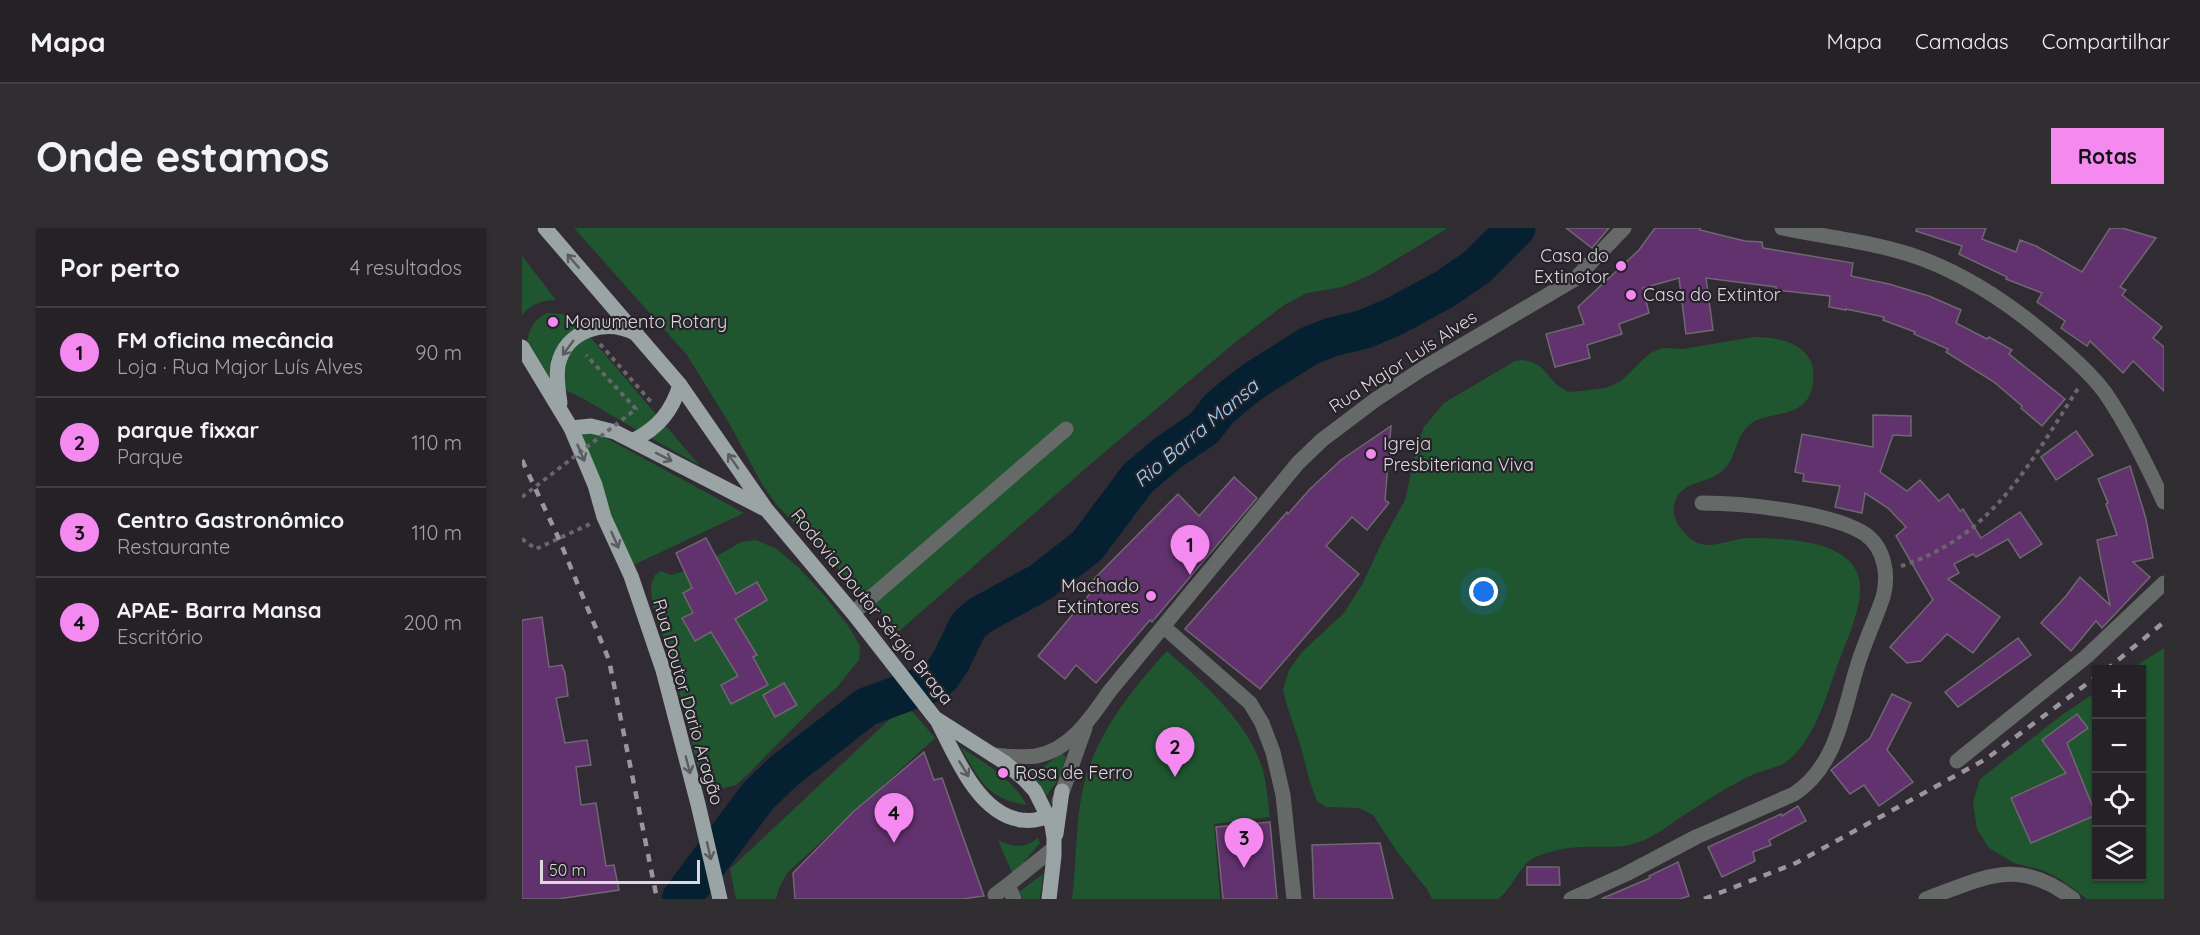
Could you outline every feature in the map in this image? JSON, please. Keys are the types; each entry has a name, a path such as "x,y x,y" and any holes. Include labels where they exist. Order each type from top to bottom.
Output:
{"main road":[{"name":"Rodovia Doutor Sérgio Braga","path":"545,228 680,385 766,509 853,613 935,718 993,755 1024,779 1035,791 1050,820"},
{"path":"561,410 557,386 558,368 564,351 571,342 581,334 603,326 627,329 638,335"},
{"path":"522,346 571,428"},
{"path":"634,440 647,433 665,417 676,400 680,385"},
{"name":"Rodovia Doutor Sérgio Braga","path":"571,428 600,427 634,440 766,509"},
{"name":"Rua Doutor Dario Aragão","path":"571,428 595,485 604,517 631,576 663,670 720,899"},
{"path":"935,718 987,804 1003,815 1015,819 1050,820 1054,848"},
{"path":"1049,899 1062,791"}],"street":[{"name":"Rua Major Luís Alves","path":"993,755 1039,756 1062,745 1076,734 1298,463 1322,440 1375,400 1422,369 1575,279 1624,228"},
{"path":"1782,228 1893,250 1946,269 1981,287 2016,310 2104,392 2122,418 2164,502"},
{"path":"853,613 1066,429"},
{"path":"1571,899 1626,874 1696,837 1794,794 1807,785 1819,770 1834,743 1857,665 1883,597 1886,586 1884,564 1867,535 1854,528 1809,515 1756,506 1702,503"},
{"path":"1957,761 2087,656 2164,583"},
{"path":"1164,627 1250,703 1262,723 1273,752 1282,795 1294,899"},
{"path":"1050,820 1087,722"},
{"path":"995,895 1011,892 1054,848"},
{"path":"1926,899 1987,877 2010,874 2033,876 2044,880 2073,899"}],"path":[{"path":"522,497 636,409 586,355 598,342 665,417"},
{"path":"1886,571 1914,562 1942,549 1980,523 2013,488 2029,466 2087,374"},
{"path":"522,540 536,549 604,517"}],"green space":[{"path":"574,228 1448,228 1370,275 1342,287 1307,293 1284,305 1238,340 1100,456 898,632 776,504 687,355"},
{"path":"522,256 556,300 537,303 522,315"},
{"path":"547,313 563,314 579,324 699,465 542,375 531,358 528,341 533,325"},
{"path":"1753,337 1791,343 1804,352 1811,361 1813,370 1813,383 1809,396 1795,409 1765,417 1748,426 1740,437 1727,466 1716,475 1684,489 1675,501 1674,514 1679,526 1687,536 1704,545 1750,538 1795,540 1827,547 1851,563 1860,584 1858,605 1852,627 1815,724 1800,748 1786,762 1734,784 1644,840 1623,846 1571,848 1541,855 1525,865 1498,899 1432,899 1373,815 1359,808 1326,807 1317,801 1283,690 1289,670 1302,652 1344,613 1363,583 1405,500 1417,446 1424,427 1444,403 1515,361 1532,362 1541,367 1557,385 1568,392 1581,391 1606,388 1621,381 1650,353 1663,348 1683,349"},
{"path":"560,413 744,513 629,567"},
{"path":"756,540 777,549 798,567 824,595 849,627 860,646 859,660 837,687 750,772 736,785 724,788 706,780 698,768 676,678 652,603 651,585 655,575 661,571 671,575 685,571 741,542"},
{"path":"2164,648 2164,899 2087,899 2060,879 2042,870 2014,863 1989,848 1977,829 1973,802 1980,779 2062,715 2092,695 2092,881 2146,881 2146,665 2137,665"},
{"path":"1167,651 1209,690 1247,736 1257,753 1263,771 1270,817 1214,824 1220,899 1072,899 1079,812 1090,765 1117,713"},
{"path":"906,704 935,738 787,873 776,899 736,899 730,869"},
{"path":"960,747 1006,779 1027,805 1013,802 993,793 979,778"},
{"path":"1062,753 1066,757 1058,780 1044,799 1025,773 1043,767"},
{"path":"1038,838 1040,843 1013,875 998,840 1019,846"},
{"path":"1043,874 1040,899 1023,899 1019,892"}],"building":[{"path":"1566,228 1609,228 1592,248"},
{"path":"1655,228 1700,228 1700,230 1745,241 1762,242 1763,248 1853,263 1851,276 1929,296 1961,310 1956,323 2012,350 2009,354 2065,399 2042,426 1994,382 1946,352 1948,349 1914,334 1915,332 1883,320 1884,317 1829,307 1830,296 1776,290 1776,287 1706,278 1713,330 1686,334 1679,278 1643,288 1649,313 1619,324 1622,334 1587,345 1590,358 1555,367 1546,334 1584,324 1578,307 1639,250"},
{"path":"1917,228 1986,228 1982,239 2016,252 2020,240 2036,246 2082,272 2110,228 2122,228 2156,238 2120,287 2126,290 2122,295 2162,327 2153,338 2164,347 2164,391 2133,361 2123,373 2090,341 2087,346 2061,328 2065,321 2037,302 2042,293 2006,279 2007,277 1959,254 1962,246 1916,231"},
{"path":"1873,415 1911,416 1911,436 1893,435 1880,472 1907,491 1920,480 1939,501 1948,494 1960,511 1963,509 1981,538 2020,512 2042,544 2020,558 2008,539 1976,557 1973,554 1954,564 1959,573 1948,579 2000,617 1973,653 1947,634 1921,661 1907,663 1890,647 1933,600 1896,536 1906,527 1888,508 1865,493 1862,513 1835,507 1840,486 1803,481 1804,474 1795,472 1802,434 1873,447"},
{"path":"1391,426 1385,500 1389,503 1367,530 1352,517 1326,546 1359,574 1260,689 1185,629 1287,512 1288,514 1310,489 1341,460"},
{"path":"2076,431 2093,455 2056,480 2041,457"},
{"path":"2130,466 2146,519 2153,558 2133,562 2150,577 2102,628 2096,621 2071,651 2041,623 2080,577 2110,605 2097,540 2117,535 2098,479"},
{"path":"1234,477 1257,498 1152,622 1150,620 1096,683 1076,665 1065,679 1038,656 1094,589 1089,584 1178,494 1199,516"},
{"path":"706,538 736,594 757,582 767,600 735,619 757,655 753,657 768,685 731,704 721,685 738,676 711,632 695,641 682,618 693,613 683,593 692,588 676,553"},
{"path":"542,617 549,667 562,665 565,673 568,696 556,698 565,743 587,740 591,765 576,767 581,805 596,803 606,866 614,865 619,890 558,899 522,899 522,620"},
{"path":"2018,638 2031,655 1958,707 1945,692"},
{"path":"784,683 797,705 775,717 763,695"},
{"path":"1892,694 1911,703 1887,750 1913,782 1879,806 1864,785 1850,794 1831,770 1870,738"},
{"path":"2077,714 2088,728 2067,743 2092,805 2092,817 2031,843 2011,798 2066,773 2042,740"},
{"path":"924,752 934,780 942,778 984,896 963,899 795,899 793,873 853,812"},
{"path":"1798,806 1806,821 1769,840 1771,845 1753,852 1755,861 1722,877 1708,847 1781,814 1782,816"},
{"path":"1270,822 1277,899 1223,899 1216,827"},
{"path":"1380,843 1393,899 1314,899 1312,845"},
{"path":"1678,862 1689,896 1680,899 1601,899 1650,878 1649,876"},
{"path":"1527,867 1559,867 1560,885 1527,885"}],"waterway":[{"name":"Rio Barra Mansa","path":"681,899 758,796 784,771 866,707 931,683 941,676 968,626 979,616 1041,582 1087,546 1138,478 1169,452 1204,428 1219,409 1235,395 1309,346 1332,337 1365,329 1445,289 1477,267 1516,228"}],"railway":[{"path":"522,460 559,539 609,660 657,899"},
{"path":"2112,665 2164,622"},
{"path":"1704,899 1796,863 1986,759 2092,680"}],"place":[{"name":"Casa do Extinotor","path":"1621,266"},
{"name":"Casa do Extintor","path":"1631,295"},
{"name":"Monumento Rotary","path":"553,322"},
{"name":"Igreja Presbiteriana Viva","path":"1371,454"},
{"name":"FM oficina mecância","path":"1190,575"},
{"name":"Machado Extintores","path":"1151,596"},
{"name":"Rosa de Ferro","path":"1003,773"},
{"name":"parque fixxar","path":"1175,777"},
{"name":"APAE- Barra Mansa","path":"894,843"},
{"name":"Centro Gastronômico","path":"1244,868"}]}
